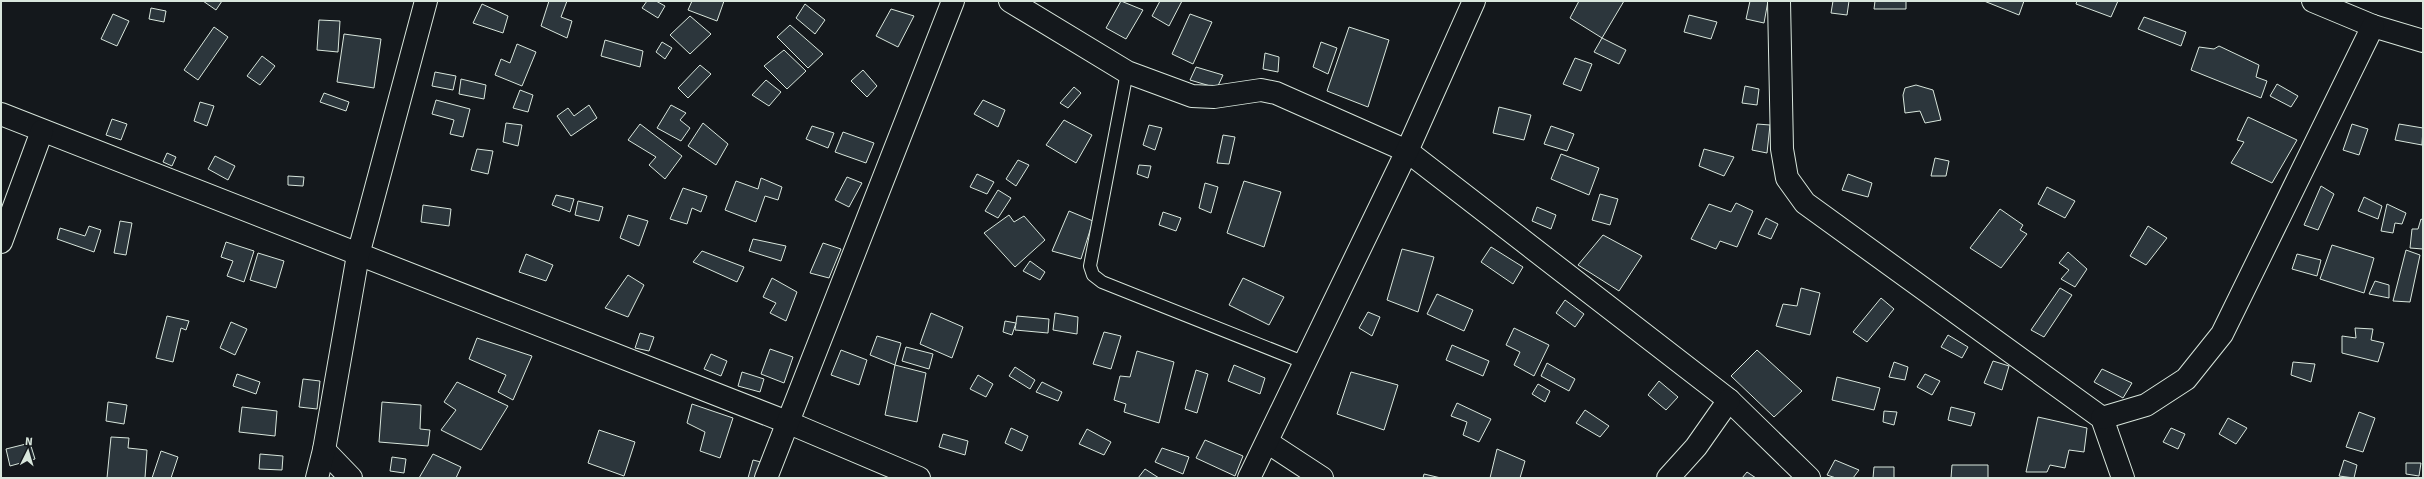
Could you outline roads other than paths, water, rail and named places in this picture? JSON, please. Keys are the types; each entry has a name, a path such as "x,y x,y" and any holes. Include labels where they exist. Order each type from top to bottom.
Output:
{"street":[{"path":"317,478 324,450 358,255 426,1"},
{"path":"766,478 953,1"},
{"path":"1010,1 1126,72 1192,96 1214,97 1261,90 1276,93 1407,151 1729,400 1809,478"},
{"path":"1249,478 1303,362 1407,151 1474,1"},
{"path":"1779,1 1782,149 1787,178 1805,204 2102,418 2123,478"},
{"path":"2313,1 2373,26 2423,41"},
{"path":"2102,418 2146,405 2186,379 2222,334 2373,26"},
{"path":"1,114 787,422 919,478"},
{"path":"1,242 42,131"},
{"path":"1668,478 1696,447 1729,400"},
{"path":"1267,442 1322,478"},
{"path":"324,450 351,478"}],"lane":[{"path":"1126,72 1090,266 1093,275 1102,282 1303,362"}]}
